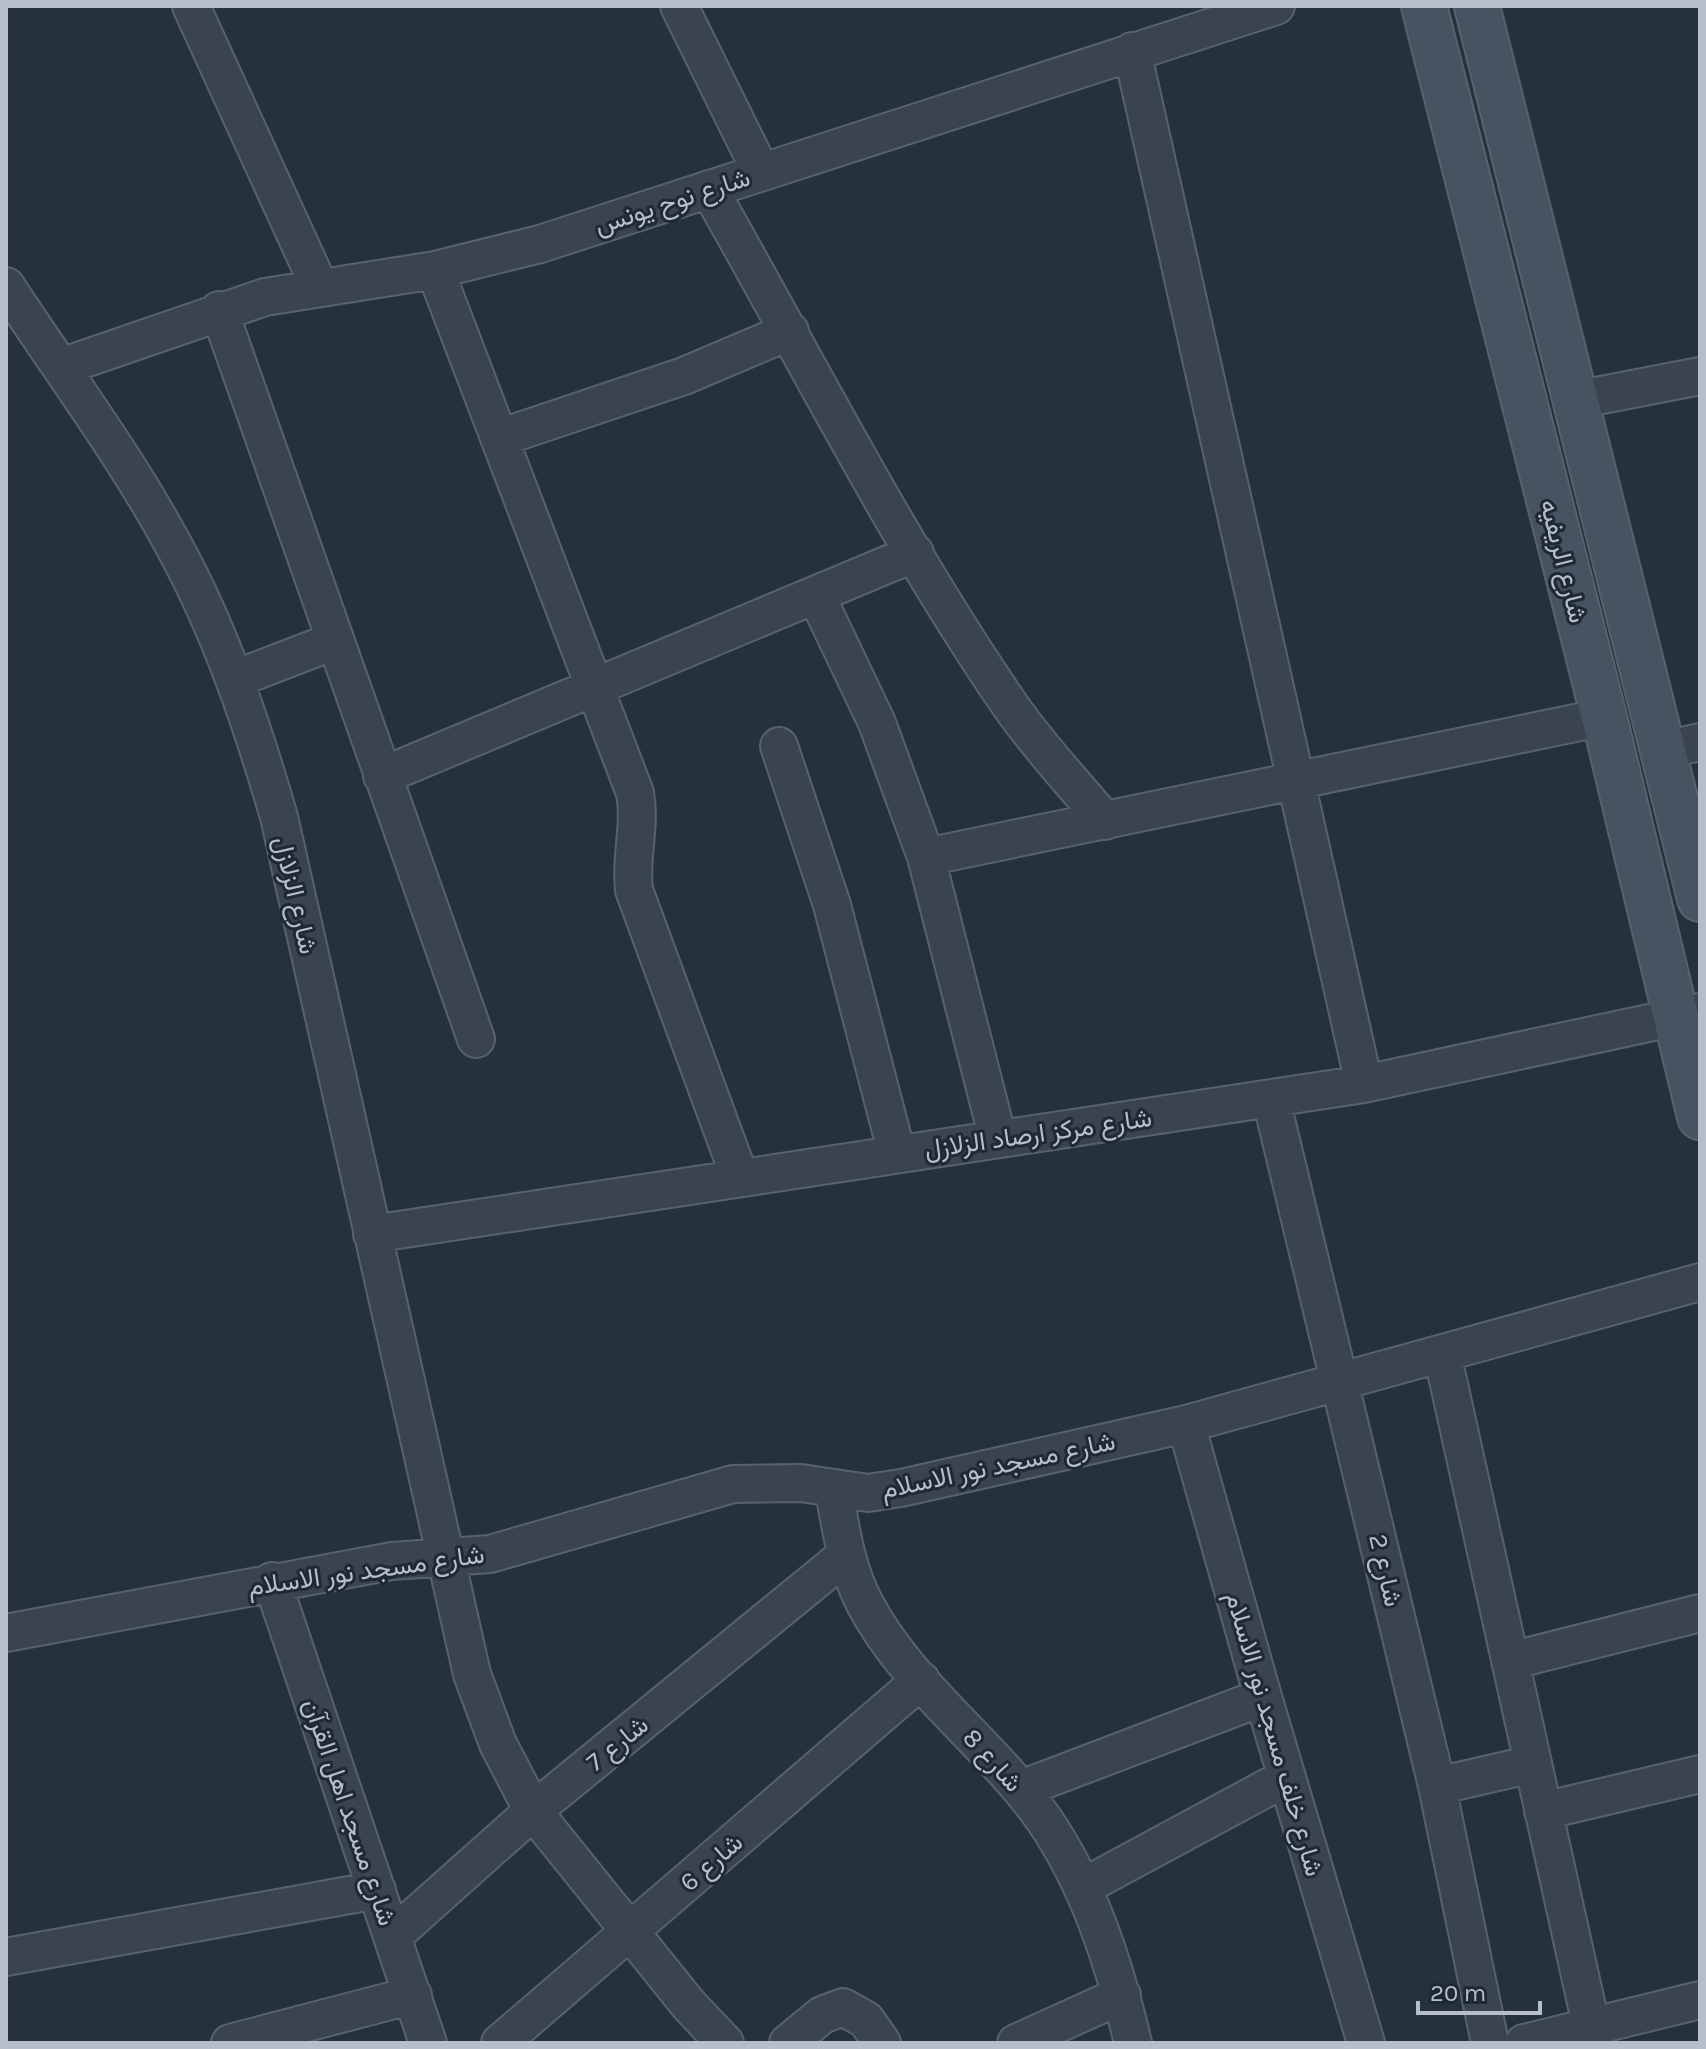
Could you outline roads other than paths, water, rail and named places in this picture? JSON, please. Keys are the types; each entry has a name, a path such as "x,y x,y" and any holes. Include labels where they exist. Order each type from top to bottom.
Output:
{"street":[{"path":"191,6 319,286"},
{"path":"679,6 761,172"},
{"name":"شارع نوح يونس","path":"61,367 219,310 319,286 435,270 540,244 1276,6"},
{"name":"شارع الريفيه","path":"1424,6 1604,717 1688,1015 1700,1117"},
{"name":"شارع الريفيه","path":"1477,6 1576,400 1682,746 1700,899"},
{"path":"1132,51 1364,1084"},
{"path":"709,189 915,553 1013,709 1105,821"},
{"path":"435,270 592,689 635,793 638,813 632,869 634,890 740,1178"},
{"name":"شارع الزلازل","path":"6,286 117,450 176,548 235,679 279,817 444,1560 472,1674 498,1744 533,1811 630,1932 725,2043"},
{"path":"219,310 476,1039"},
{"path":"499,438 684,376 790,331"},
{"path":"1576,400 1700,376"},
{"path":"382,776 915,553"},
{"path":"816,595 877,723 926,857 998,1139"},
{"path":"235,679 334,641"},
{"path":"926,857 1297,783 1604,717"},
{"path":"779,746 832,905 897,1154"},
{"name":"شارع مركز ارصاد الزلازل","path":"372,1234 1364,1084 1688,1015"},
{"name":"شارع 2","path":"1271,1099 1437,1786 1490,2043"},
{"name":"شارع مسجد نور الاسلام","path":"6,1633 392,1561 444,1560 490,1554 733,1484 790,1482 834,1491 868,1493 901,1488 1186,1424 1700,1282"},
{"path":"1442,1353 1594,2035"},
{"name":"شارع خلف مسجد نور الاسلام","path":"1186,1424 1366,2043"},
{"name":"شارع 8","path":"834,1491 845,1556 864,1602 921,1680 1021,1789 1051,1831 1083,1887 1122,1995 1133,2043"},
{"name":"شارع 7","path":"393,1936 533,1811 845,1556"},
{"name":"شارع مسجد اهل القرآن","path":"272,1581 428,2043"},
{"path":"1510,1661 1700,1613"},
{"name":"شارع 6","path":"500,2043 921,1680"},
{"path":"1021,1789 1263,1697"},
{"path":"1437,1786 1533,1764"},
{"path":"1543,1811 1700,1774"},
{"path":"1083,1887 1287,1777"},
{"path":"6,1957 377,1890"},
{"path":"231,2043 413,1995"},
{"path":"1016,2043 1122,1995"},
{"path":"1524,2043 1594,2035 1700,2000"},
{"path":"788,2043 822,2015 843,2007 866,2020 882,2043"}]}
